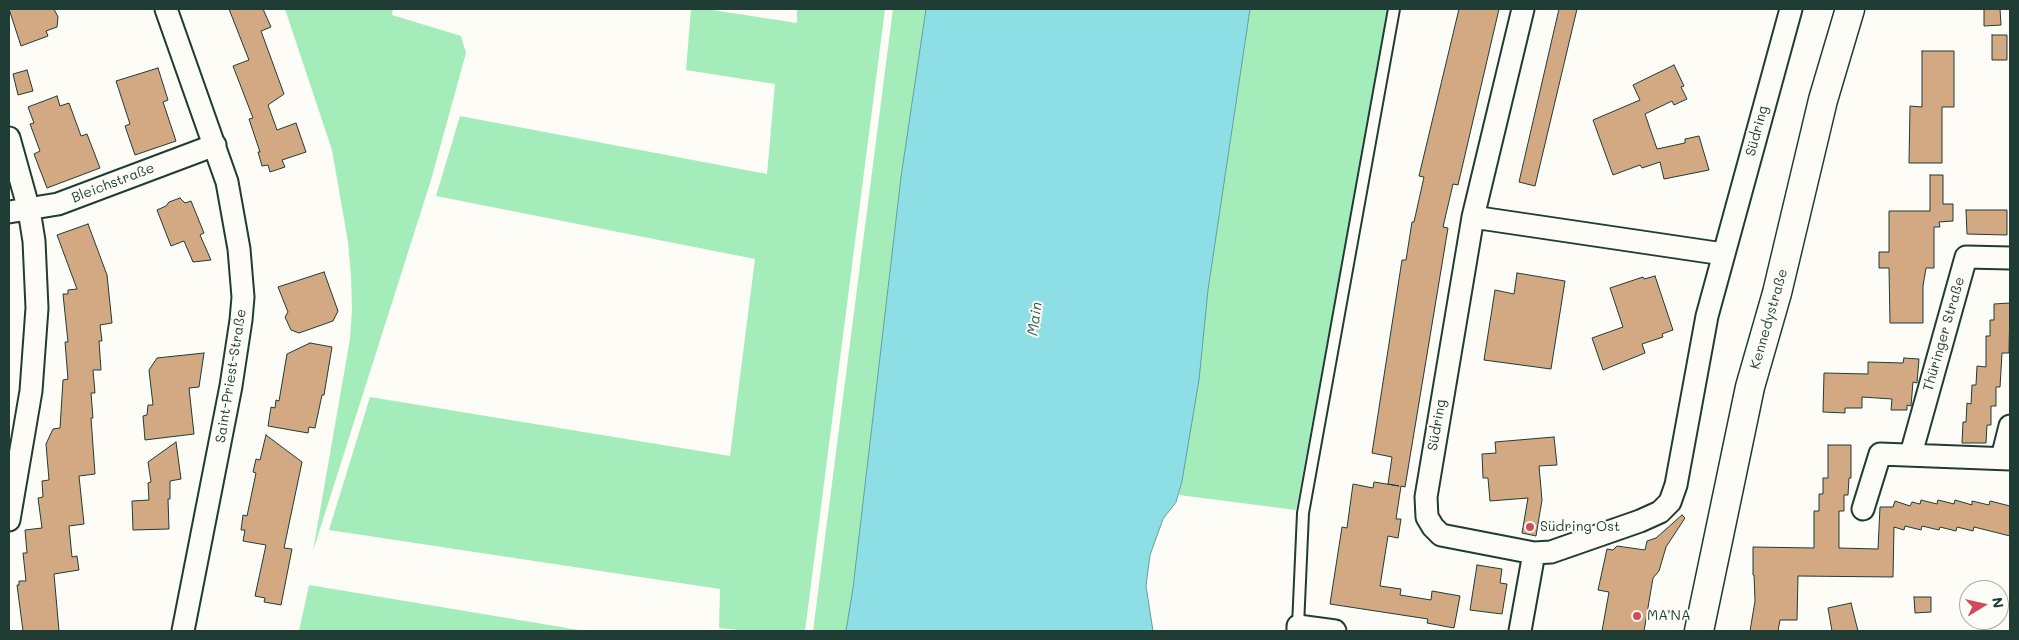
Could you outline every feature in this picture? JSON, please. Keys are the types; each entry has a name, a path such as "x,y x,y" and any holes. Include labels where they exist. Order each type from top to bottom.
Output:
{"main road":[{"name":"Kennedystraße","path":"1699,631 1750,387 1777,294 1821,108 1850,9"}],"street":[{"name":"Saint-Priest-Straße","path":"166,9 215,145 228,188 239,249 242,289 242,320 231,386 182,631"},
{"name":"Südring","path":"1523,9 1473,217 1428,475 1426,497 1427,518 1432,527 1441,535 1534,553 1551,552 1640,521 1660,512 1670,502 1676,485 1707,316 1791,9"},
{"path":"9,138 19,211 34,241 37,285 36,346 23,445 9,520"},
{"name":"Bleichstraße","path":"19,211 58,204 215,145"},
{"path":"1473,217 1723,254"},
{"name":"Thüringer Straße","path":"1911,454 1966,257 2010,258"},
{"path":"1863,509 1880,454 2006,459 2010,426"},
{"path":"1520,631 1534,553"},
{"path":"1298,629 1335,631"}],"lane":[{"path":"1298,629 1303,513 1394,9"}],"green space":[{"path":"285,9 393,9 392,15 461,36 466,53 431,180 313,551 350,339 352,309 351,276 348,242 332,150"},
{"path":"691,9 706,9 797,23 797,9 885,9 805,631 750,631 719,628 720,589 329,530 370,397 730,456 755,259 436,196 460,116 767,174 775,84 686,70"},
{"path":"893,9 926,9 901,177 853,588 846,631 813,631"},
{"path":"1250,9 1389,9 1296,510 1179,495 1199,380 1208,290"},
{"path":"309,585 585,631 299,631"}],"water":[{"name":"Main","path":"926,9 1250,9 1208,290 1199,380 1182,481 1176,502 1163,519 1150,555 1146,586 1153,631 846,631 853,588 901,177"}],"building":[{"path":"9,9 54,9 58,17 57,27 46,31 48,36 21,46"},
{"path":"229,9 263,9 271,27 261,31 284,94 268,105 277,130 296,123 306,152 282,160 285,167 270,172 268,165 262,166 258,152 260,152 249,119 253,118 233,66 249,60"},
{"path":"1459,9 1499,9 1458,185 1453,184 1443,227 1448,228 1405,487 1401,486 1396,519 1401,519 1398,538 1388,536 1380,586 1401,589 1400,595 1431,600 1432,591 1460,596 1454,628 1427,623 1428,619 1330,604 1342,527 1347,528 1353,484 1373,488 1374,482 1399,486 1388,484 1392,457 1372,453 1402,260 1406,260 1412,222 1414,222 1424,177 1419,176"},
{"path":"1559,9 1577,9 1535,186 1519,182"},
{"path":"1984,9 2000,9 2001,25 1984,26"},
{"path":"1992,35 2007,35 2007,60 1992,60"},
{"path":"1922,51 1954,51 1954,107 1942,107 1942,163 1909,163 1910,106 1922,107"},
{"path":"1674,65 1684,86 1681,87 1687,99 1674,105 1672,101 1645,114 1657,149 1685,143 1685,139 1699,136 1709,170 1664,179 1660,162 1642,168 1640,165 1613,175 1593,120 1640,100 1633,85"},
{"path":"158,68 168,100 163,102 176,141 135,155 125,126 130,124 116,81"},
{"path":"27,70 33,91 18,95 13,74"},
{"path":"57,96 60,106 69,103 81,136 87,134 100,168 47,188 34,154 40,151 30,124 34,123 28,107"},
{"path":"1930,175 1943,175 1943,204 1953,204 1953,221 1939,222 1940,227 1934,227 1934,268 1926,268 1923,286 1923,323 1890,323 1889,268 1879,268 1879,252 1889,252 1889,211 1930,211"},
{"path":"180,198 185,203 191,201 204,233 200,235 211,260 193,262 184,241 171,246 157,210 166,206 169,202"},
{"path":"1966,210 2007,210 2007,235 1967,234"},
{"path":"88,224 107,275 112,323 100,325 102,341 99,341 101,370 93,370 95,393 91,393 93,418 91,418 95,474 79,476 84,524 69,526 72,557 77,556 79,570 54,574 59,631 23,631 17,585 19,585 19,581 26,581 23,553 27,553 25,530 42,528 38,498 43,497 42,481 49,480 46,444 53,429 60,428 63,380 68,379 65,342 68,342 63,294 68,294 68,290 77,289 57,235"},
{"path":"324,272 338,311 333,321 299,333 291,330 285,317 288,312 278,287"},
{"path":"1517,273 1565,281 1551,369 1484,360 1495,290 1514,294"},
{"path":"1655,276 1673,330 1662,334 1663,337 1642,344 1645,353 1603,370 1592,338 1623,327 1610,288 1643,277 1644,279"},
{"path":"2010,303 2009,353 2002,353 2000,387 1996,387 1996,406 1991,406 1991,425 1987,425 1986,443 1962,443 1963,422 1966,422 1967,403 1971,404 1972,385 1976,385 1977,366 1986,367 1986,336 1990,336 1990,320 1994,320 1994,304"},
{"path":"310,343 332,347 324,395 322,395 315,428 309,427 308,433 268,426 271,407 275,408 276,400 279,401 287,354"},
{"path":"204,353 199,387 189,388 194,434 145,440 143,416 147,415 148,405 153,405 149,370 157,358"},
{"path":"1904,358 1919,359 1917,383 1913,382 1911,406 1907,405 1907,410 1891,410 1892,399 1862,397 1862,408 1845,408 1845,413 1823,412 1824,373 1868,374 1868,362 1903,363"},
{"path":"266,435 302,462 284,548 292,549 281,605 264,602 265,598 255,596 266,545 243,541 245,530 241,530 243,515 247,516 256,473 253,472 256,459 260,460"},
{"path":"1554,437 1557,465 1539,466 1542,500 1536,536 1522,533 1528,498 1490,501 1488,478 1483,478 1482,454 1496,453 1495,442"},
{"path":"176,442 181,479 170,481 170,499 168,499 169,529 133,530 132,501 149,500 148,483 151,482 148,462"},
{"path":"1828,445 1851,445 1851,478 1849,478 1848,495 1844,495 1844,511 1839,511 1839,548 1878,549 1880,507 1893,507 1895,501 1910,506 1912,502 1920,504 1921,500 1937,504 1938,500 1954,504 1955,500 1972,505 1972,501 1989,505 1990,501 2010,506 2010,536 1974,527 1973,531 1957,527 1956,531 1940,527 1939,530 1922,526 1921,530 1905,526 1904,530 1894,527 1893,577 1798,576 1797,620 1780,620 1778,631 1750,631 1755,601 1753,547 1814,548 1814,511 1819,511 1819,494 1823,494 1823,478 1828,478"},
{"path":"1682,515 1685,518 1666,547 1659,571 1653,578 1644,631 1602,631 1609,592 1598,590 1607,549 1613,550 1617,546 1645,550 1647,541 1656,538"},
{"path":"1477,565 1502,569 1500,583 1507,584 1502,614 1470,610"},
{"path":"1914,597 1931,597 1931,612 1915,613"},
{"path":"1851,603 1858,631 1832,631 1828,608"}],"place":[{"name":"Südring Ost","path":"1530,527"},
{"name":"MA’NA","path":"1637,616"}]}
